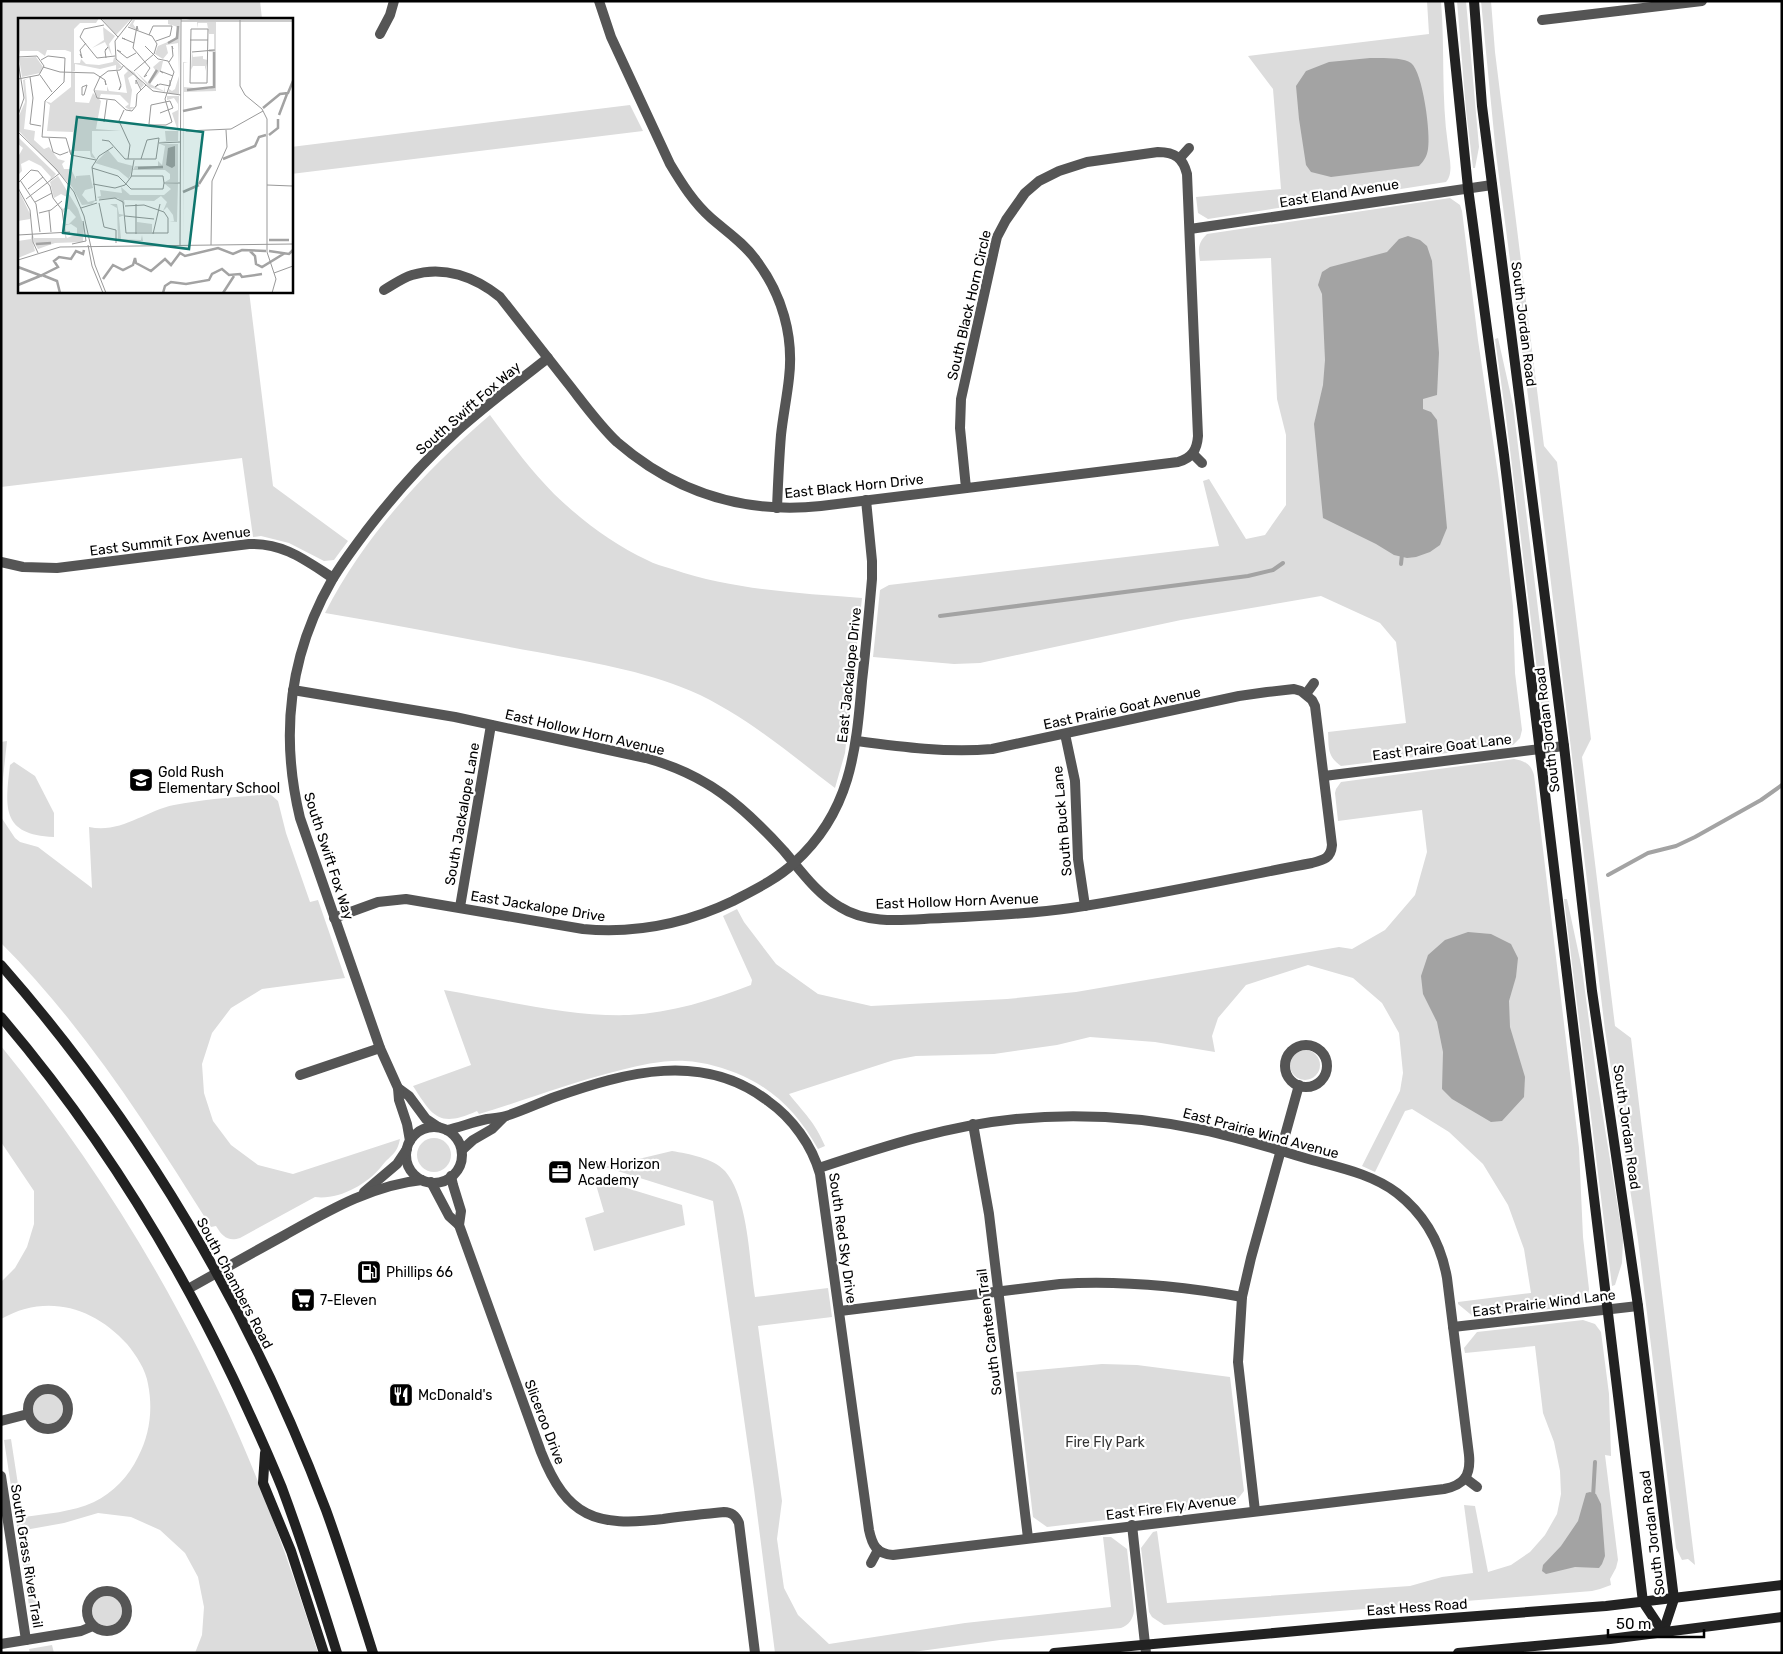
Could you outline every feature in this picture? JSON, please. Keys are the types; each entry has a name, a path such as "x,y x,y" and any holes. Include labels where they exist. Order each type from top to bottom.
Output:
{"main road":[{"name":"South Jordan Road","path":"1449,1 1468,188 1504,455 1643,1602 1663,1632"},
{"name":"South Jordan Road","path":"1474,1 1482,106 1564,746 1592,991 1638,1306 1674,1599 1663,1632"},
{"name":"South Chambers Road","path":"1,965 80,1061 127,1128 216,1273 270,1380 308,1465 337,1543 373,1653"},
{"path":"1,1017 43,1068 84,1126 136,1202 188,1289 238,1390 281,1488 305,1553 337,1653"},
{"path":"265,1450 264,1483 291,1551 324,1653"},
{"name":"East Hess Road","path":"1054,1653 1145,1648 1643,1602 1782,1585"},
{"path":"1458,1653 1574,1643 1782,1617"}],"street":[{"path":"380,34 390,15 394,1"},
{"path":"599,1 611,36 670,164 686,192 710,218 748,249 769,280 783,313 789,336 791,355 790,378 781,434 777,508"},
{"path":"1542,20 1702,1"},
{"path":"1189,148 1180,158 1184,163 1187,174 1190,229 1198,436 1193,454 1202,463"},
{"name":"South Black Horn Circle","path":"966,488 960,428 961,399 996,244 1001,228 1012,211 1025,193 1040,181 1059,170 1077,164 1158,152 1166,152 1180,158"},
{"name":"East Eland Avenue","path":"1190,229 1492,185"},
{"name":"East Black Horn Drive","path":"384,290 403,278 420,273 446,272 468,277 484,285 500,297 610,434 636,457 674,481 712,497 742,504 777,508 807,508 1178,462 1185,460 1193,454"},
{"name":"South Swift Fox Way","path":"408,1145 407,1124 399,1100 398,1088 380,1048 334,918 303,828 293,790 289,738 293,690 304,642 320,602 333,578 377,517 420,468 461,428 548,358"},
{"name":"East Jackalope Drive","path":"334,918 378,902 401,899 583,929 619,931 650,928 679,922 711,911 740,897 794,863 820,834 838,804 849,776 856,741 872,579 866,500"},
{"name":"East Summit Fox Avenue","path":"1,562 23,567 47,569 249,544 265,544 289,551 333,578"},
{"path":"1314,683 1306,694 1315,706 1324,776"},
{"name":"East Prairie Goat Avenue","path":"856,741 923,749 966,751 1006,746 1251,694 1294,689 1306,694"},
{"name":"East Hollow Horn Avenue","path":"293,690 411,709 491,725 646,758 680,769 715,788 735,803 762,828 828,900 846,911 870,919 889,920 997,915 1085,906 1333,859 1324,776"},
{"name":"South Jackalope Lane","path":"460,908 491,725"},
{"name":"South Buck Lane","path":"1065,734 1075,781 1078,859 1085,906"},
{"name":"East Praire Goat Lane","path":"1324,776 1564,746"},
{"path":"1306,1045 1313,1046 1318,1049 1326,1060 1325,1072 1318,1082 1312,1085 1299,1085 1286,1072 1286,1059 1294,1048 1306,1045"},
{"path":"300,1075 380,1048"},
{"name":"South Red Sky Drive","path":"443,1128 504,1117 558,1096 628,1076 669,1070 705,1072 741,1084 774,1105 798,1131 819,1168 869,1530 871,1541 878,1550"},
{"path":"1255,1511 1238,1371 1238,1340 1242,1297 1250,1258 1299,1085"},
{"name":"South Swift Fox Way","path":"398,1088 408,1096 426,1119 443,1128"},
{"name":"East Prairie Wind Avenue","path":"819,1168 904,1140 974,1124 1053,1116 1113,1117 1205,1130 1371,1178 1388,1187 1412,1207 1424,1221 1441,1252 1447,1278 1469,1455 1470,1465 1465,1478"},
{"name":"South Red Sky Drive","path":"462,1150 473,1140 492,1129 504,1117"},
{"name":"South Canteen Trail","path":"974,1124 989,1214 1028,1538"},
{"path":"188,1289 360,1196 404,1182 438,1182 451,1176 460,1165 462,1150 459,1142 454,1135 443,1128 422,1130 408,1145 397,1164 360,1196"},
{"path":"408,1145 408,1164 416,1176 427,1181"},
{"name":"Sliceroo Drive","path":"451,1176 452,1185 461,1211 459,1225 540,1452 556,1484 571,1502 581,1510 591,1516 611,1522 635,1522 724,1512 732,1513 738,1523 755,1653"},
{"name":"Sliceroo Drive","path":"427,1181 449,1216 459,1225"},
{"path":"840,1310 1060,1284 1125,1282 1164,1285 1242,1297"},
{"name":"East Prairie Wind Lane","path":"1453,1327 1638,1306"},
{"path":"44,1389 58,1391 63,1395 68,1406 68,1413 62,1424 52,1429 40,1428 30,1419 28,1414 29,1401 33,1395 44,1389"},
{"path":"1,1421 28,1414"},
{"name":"South Grass River Trail","path":"1,1476 26,1640"},
{"path":"1465,1478 1477,1487"},
{"name":"East Fire Fly Avenue","path":"878,1550 893,1555 1454,1487 1465,1478"},
{"path":"1132,1525 1145,1648"},
{"path":"871,1562 878,1550"},
{"path":"1,1644 81,1631 93,1626 105,1632 118,1628 124,1624 128,1610 122,1598 111,1591 98,1593 92,1597 86,1608 89,1621 93,1626"}],"green space":[{"path":"1,1 260,1 262,18 18,18 18,292 249,292 273,486 348,541 334,560 324,561 289,543 261,536 253,537 242,458 1,487"},
{"path":"1427,1 1441,1 1445,109 1450,165 1450,174 1446,182 1208,219 1198,213 1196,197 1281,189 1273,89 1248,56 1429,34"},
{"path":"1457,1 1466,1 1479,147 1475,168 1473,168 1466,110"},
{"path":"1481,1 1491,1 1495,52 1544,446 1557,462 1591,739 1582,757 1615,1026 1631,1038 1695,1565 1688,1559 1682,1560 1676,1548 1638,1240 1605,1030 1533,434 1496,154"},
{"path":"630,105 643,131 292,174 292,147"},
{"path":"1450,198 1460,205 1462,211 1478,340 1499,481 1513,606 1515,673 1522,730 1520,738 1513,745 1341,766 1331,755 1328,732 1406,723 1396,642 1380,623 1321,596 1181,620 980,663 954,664 873,657 880,590 889,585 1219,546 1203,481 1209,479 1246,539 1265,535 1286,505 1286,435 1277,399 1271,258 1200,261 1200,243 1207,234"},
{"path":"1498,338 1513,405 1550,707 1547,727 1544,727 1495,339"},
{"path":"490,415 529,466 562,501 582,519 609,538 650,561 718,582 766,590 862,598 845,753 835,788 784,748 730,711 691,691 654,677 596,663 325,613 358,557 377,531 442,459"},
{"path":"7,741 1,797 1,742"},
{"path":"1514,759 1527,764 1534,775 1579,1148 1583,1237 1589,1289 1588,1297 1582,1303 1574,1306 1475,1318 1458,1304 1458,1302 1531,1293 1524,1249 1508,1205 1483,1164 1449,1132 1412,1109 1405,1111 1375,1172 1362,1166 1400,1091 1403,1073 1399,1033 1382,1003 1353,978 1308,965 1246,985 1218,1018 1212,1036 1215,1052 1155,1042 1090,1037 1057,1045 994,1054 916,1056 894,1060 789,1094 817,1130 825,1146 818,1149 796,1116 767,1090 756,1082 736,1073 700,1063 669,1061 629,1068 479,1114 477,1111 454,1119 445,1119 432,1112 413,1086 471,1065 444,990 560,1011 629,1015 660,1012 691,1005 751,985 752,980 723,916 737,909 744,922 776,964 818,994 871,1006 1007,999 1076,992 1339,947 1352,949 1385,930 1415,895 1427,852 1422,810 1338,821 1335,793 1341,782"},
{"path":"14,762 35,776 54,813 54,837 24,831 15,824 10,816 7,794 10,765"},
{"path":"270,794 278,801 286,833 310,902 318,900 345,978 262,989 231,1008 212,1033 202,1064 204,1093 213,1121 231,1145 258,1165 293,1174 400,1139 393,1154 375,1174 360,1185 342,1194 315,1197 240,1238 229,1239 216,1226 211,1227 139,1115 88,1043 32,975 1,943 1,817 15,838 20,842 38,847 92,888 89,827 100,828 122,825 174,805"},
{"path":"1564,899 1567,899 1582,969 1597,1080 1623,1239 1622,1263 1615,1285 1612,1286"},
{"path":"1,1046 70,1137 102,1184 162,1282 190,1333 239,1436 272,1516 318,1653 195,1653 202,1635 204,1607 198,1577 185,1553 160,1530 131,1517 98,1513 64,1523 25,1530 39,1617 31,1618 4,1440 11,1439 23,1517 77,1508 94,1502 108,1494 130,1471 142,1448 148,1430 150,1403 147,1379 137,1358 114,1331 100,1321 68,1308 52,1306 18,1311 1,1319 1,1282 15,1268 27,1247 34,1224 34,1191 1,1142"},
{"path":"1305,1050 1316,1054 1320,1065 1316,1076 1305,1080 1294,1076 1290,1065 1294,1054"},
{"path":"434,1138 446,1143 451,1155 446,1167 434,1172 422,1167 417,1155 422,1143"},
{"path":"672,1151 700,1157 714,1163 725,1171 733,1183 739,1197 747,1231 755,1297 828,1288 832,1317 758,1326 782,1501 777,1539 784,1588 798,1615 829,1644 965,1623 1111,1607 1103,1537 1111,1537 1127,1549 1134,1611 1132,1619 1124,1627 1000,1640 906,1653 775,1653 713,1201 605,1167"},
{"path":"594,1178 682,1205 685,1225 594,1251 585,1218 604,1212"},
{"path":"1583,1320 1595,1324 1601,1332 1609,1394 1611,1456 1605,1455 1618,1560 1610,1579 1611,1585 1592,1591 1164,1625 1152,1617 1149,1612 1141,1548 1153,1532 1157,1531 1167,1603 1410,1586 1442,1577 1473,1573 1464,1505 1475,1506 1488,1572 1511,1565 1530,1552 1545,1535 1557,1514 1561,1494 1560,1471 1554,1442 1543,1413 1535,1346 1465,1353 1464,1348 1477,1332"},
{"name":"Fire Fly Park","path":"1102,1364 1137,1365 1230,1377 1244,1491 1233,1505 1047,1527 1033,1517 1016,1372"},
{"path":"48,1394 54,1395 62,1403 62,1415 54,1423 48,1424 42,1423 34,1415 33,1409 34,1403 42,1395"},
{"path":"107,1596 118,1600 122,1611 118,1622 107,1626 96,1622 92,1611 96,1600"},
{"path":"52,1645 54,1653 30,1653 29,1649"}],"shaded area":[{"path":"1370,58 1403,60 1411,63 1415,69 1422,90 1427,118 1429,142 1425,158 1419,166 1331,177 1311,172 1306,165 1296,86 1306,71 1329,62"},
{"path":"1408,236 1420,240 1427,246 1432,261 1439,353 1437,395 1423,399 1423,409 1431,412 1437,420 1447,528 1440,545 1430,552 1407,558 1394,555 1323,518 1314,424 1323,385 1325,360 1322,294 1318,285 1322,272 1330,267 1387,252 1399,239"},
{"path":"1468,932 1491,934 1511,944 1518,958 1516,977 1509,1001 1510,1027 1525,1077 1524,1097 1502,1121 1491,1122 1452,1099 1442,1089 1443,1052 1437,1022 1423,994 1421,976 1428,955 1445,940"},
{"path":"1586,1493 1596,1494 1601,1504 1605,1556 1602,1564 1599,1568 1575,1567 1546,1574 1542,1571 1543,1565 1561,1546 1578,1521"}],"waterway":[{"path":"1401,564 1402,554"},
{"path":"940,616 1248,576 1273,570 1283,563"},
{"path":"1608,875 1648,853 1676,846 1695,837 1761,800 1782,785"},
{"path":"1593,1497 1595,1462"}],"place":[{"name":"Gold Rush Elementary School","path":"141,780"},
{"name":"New Horizon Academy","path":"560,1172"},
{"name":"Phillips 66","path":"369,1272"},
{"name":"7-Eleven","path":"303,1300"},
{"name":"McDonald's","path":"401,1395"}]}
